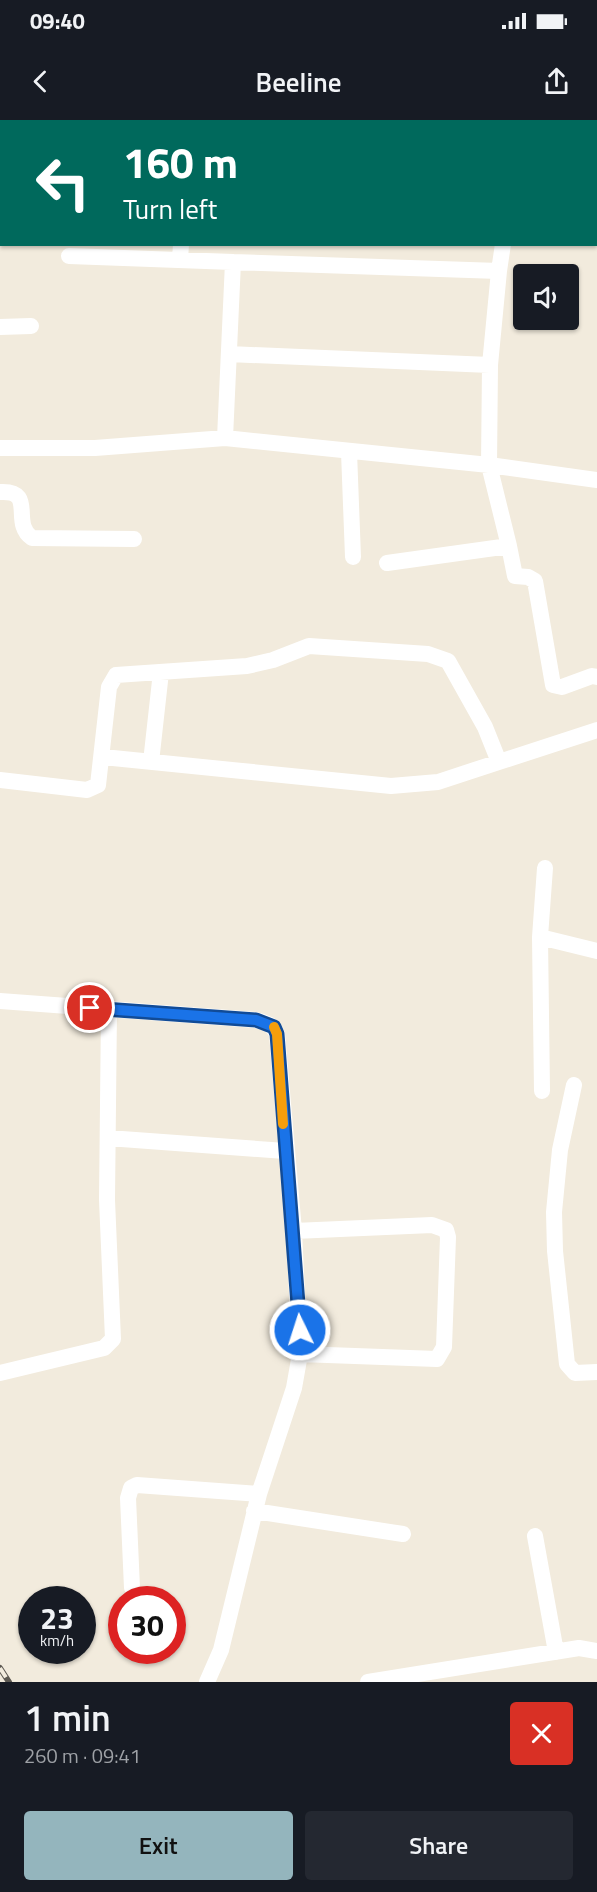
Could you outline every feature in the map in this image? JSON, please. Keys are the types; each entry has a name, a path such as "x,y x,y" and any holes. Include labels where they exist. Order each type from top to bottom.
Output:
{"street":[{"path":"590,120 597,120"},
{"path":"503,246 490,365 489,465 515,576 528,577 536,581 553,685 562,687 592,676 597,677"},
{"path":"69,256 181,252 233,262 499,271"},
{"path":"225,438 233,262"},
{"path":"0,327 31,326"},
{"path":"229,354 490,365"},
{"path":"0,448 95,448 225,438 489,465 597,480"},
{"path":"349,452 353,557"},
{"path":"0,492 12,491 18,495 21,502 23,527 32,538 134,539"},
{"path":"387,563 509,546"},
{"path":"0,780 94,788 101,778 111,679 116,675 257,665 309,646 440,657 448,661 500,762"},
{"path":"151,762 161,672"},
{"path":"103,758 391,786 438,782 597,730"},
{"path":"542,1090 540,937 545,868"},
{"path":"540,937 597,951"},
{"path":"0,1001 256,1020 274,1027 277,1034 285,1151 294,1231 300,1354 294,1388 259,1494 221,1650 207,1682"},
{"path":"0,1373 104,1348 112,1340 107,1200 109,1009"},
{"path":"574,1084 556,1177 555,1251 567,1364 575,1373 597,1372"},
{"path":"108,1137 285,1151"},
{"path":"294,1231 432,1225 446,1230 448,1236 444,1347 437,1359 300,1354"},
{"path":"132,1586 128,1498 131,1488 137,1485 259,1494"},
{"path":"255,1511 403,1534"},
{"path":"535,1536 556,1652"},
{"path":"368,1682 579,1648 597,1651"}],"railway":[{"path":"0,1668 9,1682"}],"slow traffic":[{"path":"274,1027 277,1034 283,1124"}],"route":[{"path":"90,1008 256,1020 274,1027 277,1034 285,1151 294,1231 300,1330"}]}
